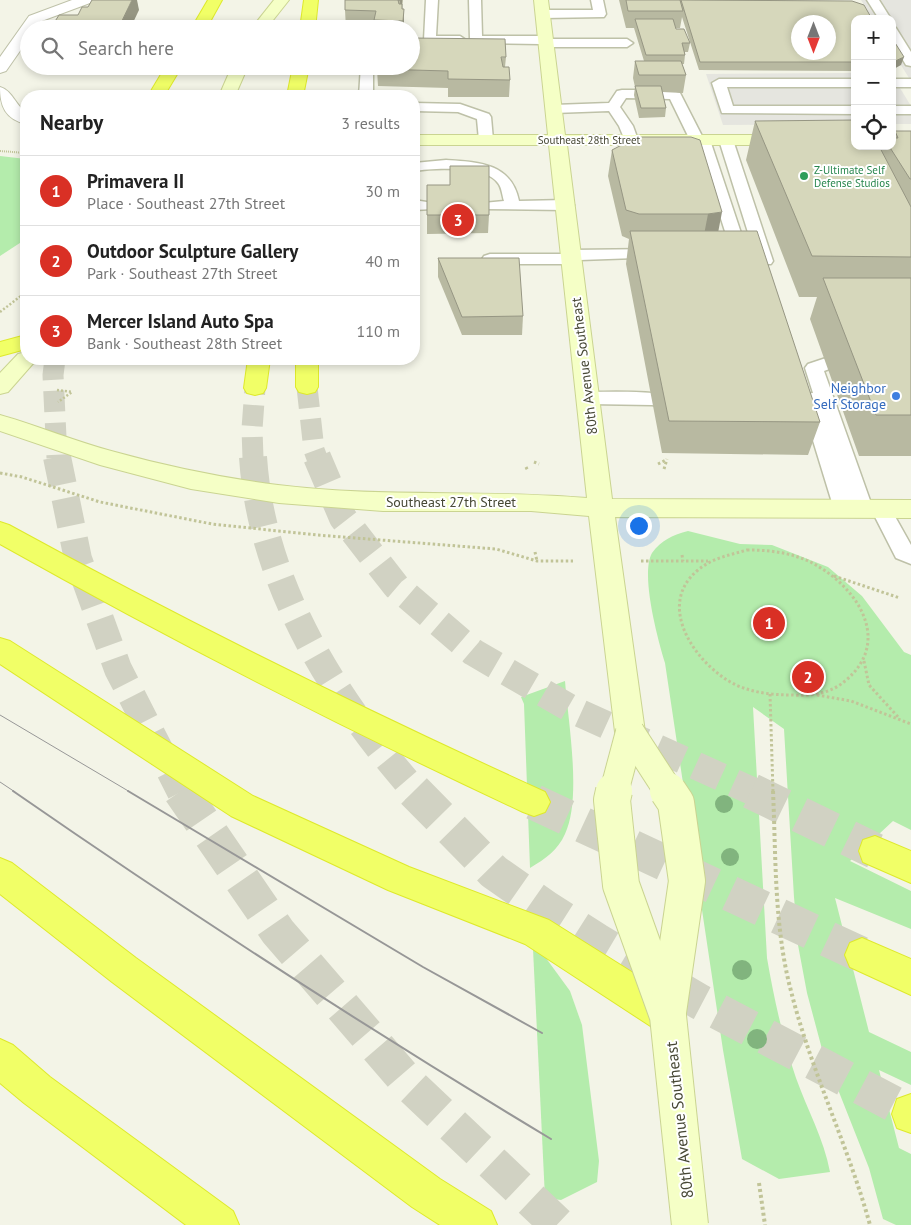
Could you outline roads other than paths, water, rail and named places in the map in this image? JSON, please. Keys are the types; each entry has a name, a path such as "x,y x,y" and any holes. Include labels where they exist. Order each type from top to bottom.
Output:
{"highway":[{"path":"203,20 215,0"},
{"path":"309,20 312,0"},
{"path":"160,90 169,75"},
{"path":"296,90 298,75"},
{"path":"309,75 310,90"},
{"path":"0,349 20,344"},
{"path":"255,388 258,365"},
{"path":"307,365 307,386"},
{"path":"0,532 204,643 411,746 534,802"},
{"path":"0,649 242,806 400,879 537,932 668,1016"},
{"path":"875,851 911,867"},
{"path":"0,874 124,970 426,1194 477,1225"},
{"path":"862,955 911,977"},
{"path":"0,1058 45,1096 219,1225"}],"street":[{"path":"33,20 85,0"},
{"path":"258,20 260,0"},
{"path":"265,20 282,0"},
{"name":"80th Avenue Southeast","path":"542,7 601,508 630,732 612,800 621,885 668,1016 690,1225"},
{"path":"0,68 20,39"},
{"path":"230,90 236,75"},
{"path":"0,92 20,115"},
{"name":"Southeast 28th Street","path":"420,140 851,140"},
{"path":"0,387 20,365"},
{"name":"Southeast 27th Street","path":"0,423 109,459 191,480 279,494 383,502 531,502 601,508 911,509"},
{"name":"80th Avenue Southeast","path":"630,732 676,803 687,881 668,1016"}],"lane":[{"path":"432,0 430,40 627,43"},
{"path":"475,0 476,40"},
{"path":"542,7 600,14 597,0"},
{"path":"873,0 882,15"},
{"path":"896,38 911,62"},
{"path":"366,90 367,75"},
{"path":"771,281 732,140 727,110 719,83 851,83"},
{"path":"896,83 911,83"},
{"path":"613,107 622,94 668,94 675,96 700,140 740,254 720,254"},
{"path":"420,107 460,108 484,117 486,140"},
{"path":"554,109 613,107"},
{"path":"613,107 626,126 631,140"},
{"path":"727,110 851,110"},
{"path":"896,110 911,110"},
{"path":"743,157 753,178"},
{"path":"420,167 448,165 482,168 500,176 509,188 512,206"},
{"path":"488,206 566,205"},
{"path":"477,259 670,254"},
{"path":"826,364 814,368 863,509"},
{"path":"799,366 863,509 904,552 911,556"},
{"path":"589,398 652,399 696,406"}],"tunnel":[{"path":"54,365 53,375 57,458"},
{"path":"307,387 314,450 317,458"},
{"path":"253,458 252,429 255,388"},
{"path":"57,457 78,559 118,669 181,792"},
{"path":"253,457 259,504 270,550 286,594 330,679 357,719 416,792"},
{"path":"317,457 343,518 396,586 473,652 573,710 754,792"},
{"path":"181,791 278,932 410,1085 558,1225"},
{"path":"414,791 494,872 547,909 700,1002 911,1113"},
{"path":"751,791 875,851"},
{"path":"534,802 862,955"}],"tram line":[{"path":"0,715 130,792"},
{"path":"0,782 15,792"},
{"path":"13,791 279,970 551,1139"},
{"path":"128,791 423,967 542,1033"}],"place":[{"name":"Z-Ultimate Self Defense Studios","path":"804,176"},
{"name":"Mercer Island Auto Spa","path":"458,220"},
{"name":"Neighbor Self Storage","path":"896,396"},
{"name":"Primavera II","path":"769,623"},
{"name":"Outdoor Sculpture Gallery","path":"808,677"}]}
